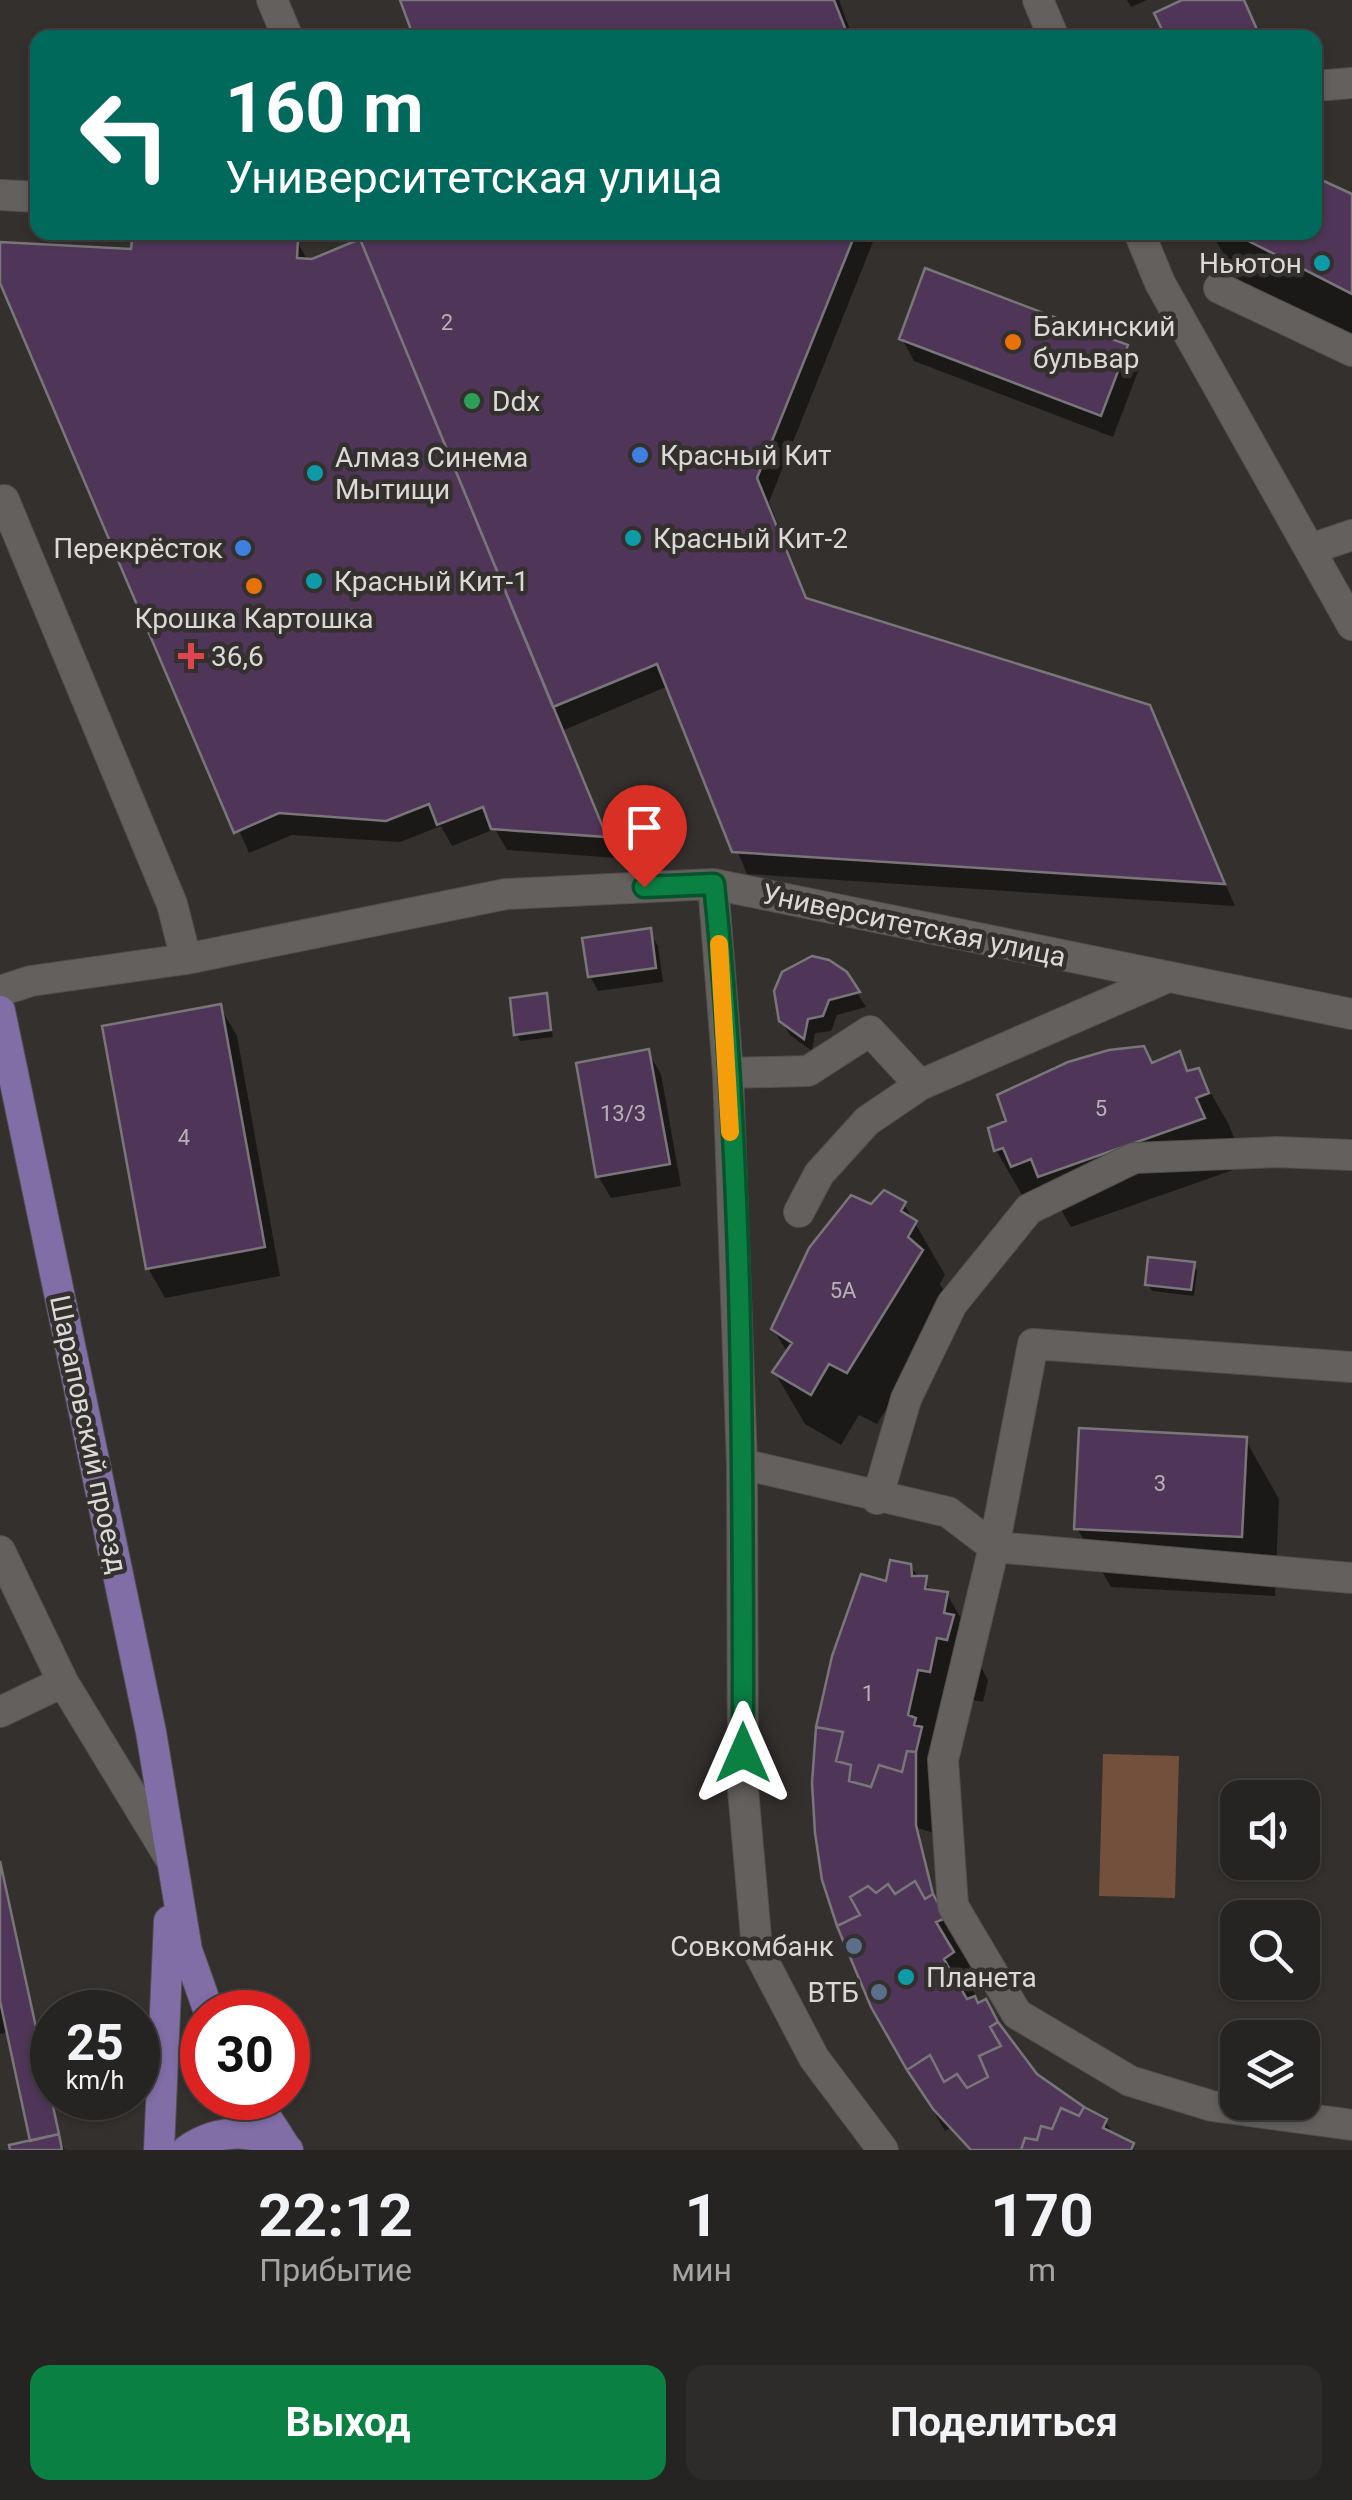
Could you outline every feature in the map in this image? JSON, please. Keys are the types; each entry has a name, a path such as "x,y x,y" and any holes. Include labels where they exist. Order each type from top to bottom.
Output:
{"main road":[{"name":"Шараповский проезд","path":"0,1011 151,1732 170,1858"},
{"path":"170,1858 187,1950 201,1990"},
{"path":"160,2150 170,1858"},
{"path":"268,2120 288,2150"},
{"path":"186,2150 208,2138 246,2133 288,2150"}],"street":[{"path":"272,0 285,30"},
{"path":"1038,0 1051,30"},
{"path":"1322,85 1352,83"},
{"path":"0,195 30,197"},
{"path":"1141,240 1160,283 1352,626"},
{"path":"1219,288 1352,352"},
{"path":"4,500 172,904 186,960"},
{"path":"1312,549 1352,535"},
{"path":"714,884 728,1073 742,1464 743,1790 757,1949 814,2058 883,2150"},
{"name":"Университетская улица","path":"0,991 31,981 186,960 506,894 714,884 1352,1014"},
{"path":"799,1212 819,1174 867,1120 920,1085 1168,977"},
{"path":"728,1073 808,1071 870,1031 920,1085"},
{"path":"876,1499 906,1399 952,1304 1029,1209 1134,1158 1276,1152 1352,1155"},
{"path":"1352,1367 1033,1344 994,1547 943,1760 953,1906 1017,2014 1130,2082 1212,2106 1352,2125"},
{"path":"742,1464 876,1499 948,1512 994,1547 1352,1578"},
{"path":"0,1552 62,1682 170,1858"},
{"path":"0,1712 62,1682"}],"shaded area":[{"path":"1103,1754 1179,1756 1175,1898 1099,1896"}],"building":[{"path":"400,0 834,0 846,30 411,30"},
{"path":"1182,0 1244,0 1257,30 1162,30 1154,13"},
{"name":"Ньютон","path":"1322,180 1352,194 1352,294 1247,240 1322,240"},
{"name":"Красный Кит-1","path":"132,240 298,240 297,258 312,259 360,240 607,837 491,829 483,807 437,825 429,804 386,821 279,813 234,833 0,283 0,242 131,249"},
{"name":"Красный Кит-2","path":"360,240 853,240 757,478 806,598 1150,705 1225,884 732,852 657,664 553,707"},
{"name":"Бакинский бульвар","path":"925,268 1128,345 1101,416 899,339"},
{"path":"651,928 656,968 588,977 582,938"},
{"path":"812,956 829,960 847,972 860,992 829,1000 823,1016 808,1019 804,1039 779,1021 774,991 782,972"},
{"path":"547,993 551,1030 514,1035 510,998"},
{"path":"221,1004 265,1247 146,1269 102,1026"},
{"path":"1144,1046 1152,1063 1180,1051 1187,1071 1199,1068 1209,1093 1196,1098 1205,1118 1038,1177 1031,1159 1011,1167 1003,1148 994,1151 988,1128 1006,1121 997,1095 1068,1062 1109,1050"},
{"path":"649,1049 670,1164 596,1177 576,1063"},
{"path":"884,1190 906,1202 901,1211 917,1221 908,1237 923,1250 847,1373 829,1364 811,1395 772,1372 792,1343 771,1329 809,1248 851,1195 871,1204"},
{"path":"1148,1257 1195,1262 1191,1290 1145,1285"},
{"path":"1079,1428 1247,1437 1242,1537 1074,1529"},
{"path":"890,1560 911,1564 912,1576 927,1576 925,1589 948,1592 944,1613 954,1615 947,1640 937,1638 930,1672 918,1670 908,1715 916,1718 914,1725 922,1727 916,1752 907,1751 902,1772 879,1765 871,1787 849,1781 851,1765 836,1761 843,1732 816,1727 832,1656 861,1574 886,1581"},
{"path":"816,1727 843,1732 836,1761 851,1765 849,1781 871,1787 879,1765 902,1772 907,1751 916,1752 916,1825 933,1894 925,1899 915,1881 895,1894 888,1884 876,1893 868,1886 850,1897 860,1915 837,1926 822,1880 815,1833 812,1783"},
{"path":"0,1861 30,2000 30,2120 56,2120 59,2134 30,2141 0,2001"},
{"name":"Планета","path":"915,1881 925,1899 933,1894 946,1918 936,1922 954,1952 944,1959 967,1999 975,1996 978,2003 986,1999 998,2022 990,2027 1001,2046 979,2056 988,2077 967,2088 957,2074 944,2082 930,2055 907,2070 871,2007 837,1926 860,1915 850,1897 868,1886 876,1893 888,1884 895,1894"},
{"path":"998,2022 1037,2074 1084,2107 1079,2116 1061,2108 1052,2129 1041,2126 1037,2140 1025,2138 1021,2150 971,2150 933,2109 907,2070 930,2055 944,2082 957,2074 967,2088 988,2077 979,2056 1001,2046 990,2027"},
{"path":"1084,2107 1107,2119 1103,2128 1134,2143 1131,2150 1021,2150 1025,2138 1037,2140 1041,2126 1052,2129 1061,2108 1079,2116"},
{"path":"59,2134 62,2150 10,2150 9,2145"}],"slow traffic":[{"path":"719,944 730,1132"}],"place":[{"name":"Ньютон","path":"1322,263"},
{"name":"Бакинский бульвар","path":"1013,342"},
{"name":"Ddx","path":"472,401"},
{"name":"Красный Кит","path":"640,455"},
{"name":"Алмаз Синема Мытищи","path":"315,473"},
{"name":"Красный Кит-2","path":"633,538"},
{"name":"Перекрёсток","path":"243,548"},
{"name":"Красный Кит-1","path":"314,581"},
{"name":"Крошка Картошка","path":"254,586"},
{"name":"36,6","path":"191,656"},
{"name":"Совкомбанк","path":"854,1946"},
{"name":"Планета","path":"906,1977"},
{"name":"ВТБ","path":"879,1992"}],"route":[{"path":"644,887 714,884 728,1073 741,1425 743,1753"}]}
